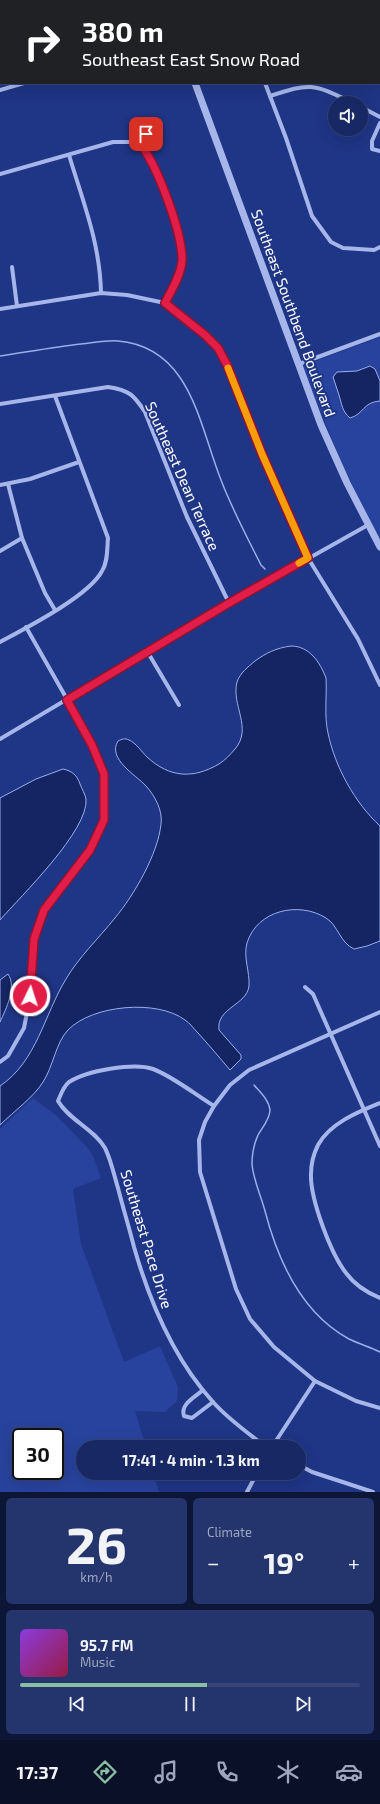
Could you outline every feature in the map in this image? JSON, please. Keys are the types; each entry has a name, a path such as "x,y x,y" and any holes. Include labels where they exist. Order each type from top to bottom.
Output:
{"street":[{"path":"0,90 21,84"},
{"name":"Southeast Southbend Boulevard","path":"195,84 321,424 346,483 380,547"},
{"path":"265,84 312,216 319,226 331,242 343,248 374,250 380,247"},
{"path":"270,96 298,87 308,86 320,88 337,96"},
{"path":"368,111 380,117"},
{"path":"380,123 371,143 372,149 380,151"},
{"path":"132,142 139,133 146,134 148,141 144,149"},
{"path":"0,174 113,142 132,142 144,149 153,162 181,243 182,262 165,303"},
{"path":"68,155 97,248 101,269 101,293"},
{"path":"12,267 17,306"},
{"path":"0,309 101,293 127,295 165,303 205,335 218,348 227,365 262,454 308,558 358,639 380,685"},
{"path":"298,364 380,334"},
{"name":"Southeast Dean Terrace","path":"0,404 108,387 123,390 135,398 145,412 187,517 229,603"},
{"path":"0,642 55,610 92,585 103,571 107,556 108,538 55,396"},
{"path":"0,485 30,479 79,462"},
{"path":"8,484 22,538 45,592 55,610"},
{"path":"0,739 229,603 368,525"},
{"path":"0,551 22,538"},
{"path":"0,1062 8,1056 24,1028 30,996 34,939 44,910 90,850 104,820 104,774 92,745 26,627"},
{"path":"147,651 179,705"},
{"path":"305,987 313,994 380,1146"},
{"path":"380,1012 249,1070 230,1084 214,1106 205,1122 200,1140 200,1172 236,1288 250,1319 274,1347 315,1381 356,1401 380,1408"},
{"name":"Southeast Pace Drive","path":"214,1106 153,1069 136,1066 80,1076 68,1083 62,1091 58,1101 62,1107 89,1130 104,1147 112,1168 140,1266 162,1326 174,1350 213,1402 258,1440"},
{"path":"380,1103 339,1123 326,1135 318,1145 313,1160 311,1175 312,1189 335,1257 346,1274 365,1290 380,1298"},
{"path":"277,1440 315,1381"},
{"path":"203,1390 185,1405 183,1411 184,1416 192,1418 213,1402"},
{"path":"306,1469 373,1492"},
{"path":"247,1492 253,1480"}],"shaded area":[{"path":"380,337 380,539 368,518 348,475 302,366"},
{"path":"370,366 375,369 380,381 380,401 370,404 358,414 350,418 345,413 333,377 337,372 357,371"},
{"path":"291,646 308,652 321,666 324,672 326,678 327,726 331,746 347,784 362,807 380,826 380,941 354,949 345,943 330,921 315,913 304,910 280,912 269,916 252,932 247,943 246,954 249,986 247,992 243,998 227,1011 219,1023 219,1030 241,1055 241,1059 230,1070 190,1024 173,1013 142,1007 108,1010 92,1015 68,1030 60,1041 46,1076 39,1088 0,1125 0,1086 13,1076 23,1064 39,1037 58,993 77,963 130,898 144,874 159,836 161,824 160,809 146,786 119,760 116,754 118,741 128,739 132,741 156,764 173,772 191,774 209,769 219,764 235,749 240,741 242,733 236,691 237,682 240,676 244,670 263,656 272,651"},
{"path":"63,769 74,774 79,781 86,799 84,812 77,828 66,845 0,920 0,798 36,779"},
{"path":"8,974 11,985 10,998 0,1022 0,980"},
{"path":"33,1098 57,1116 86,1146 93,1156 101,1178 73,1189 81,1244 124,1362 160,1346 178,1387 177,1401 165,1412 135,1411 144,1440 76,1440 76,1480 155,1480 159,1492 0,1492 0,1129"}],"waterway":[{"path":"0,356 71,345 118,341 142,346 162,358 177,373 189,392 230,502 261,565 265,569"},
{"path":"254,1085 266,1100 270,1110 267,1120 255,1142 252,1157 255,1182 270,1230 285,1267 294,1284 317,1315 332,1328 349,1339 380,1352"}],"slow traffic":[{"path":"228,368 262,454 308,558 299,563"}],"route":[{"path":"30,996 34,939 44,910 90,850 104,820 104,774 92,745 67,700 147,651 308,558 262,454 227,365 218,348 205,335 165,303 176,280 182,262 181,243 153,162 144,149 148,141 146,134"}]}
